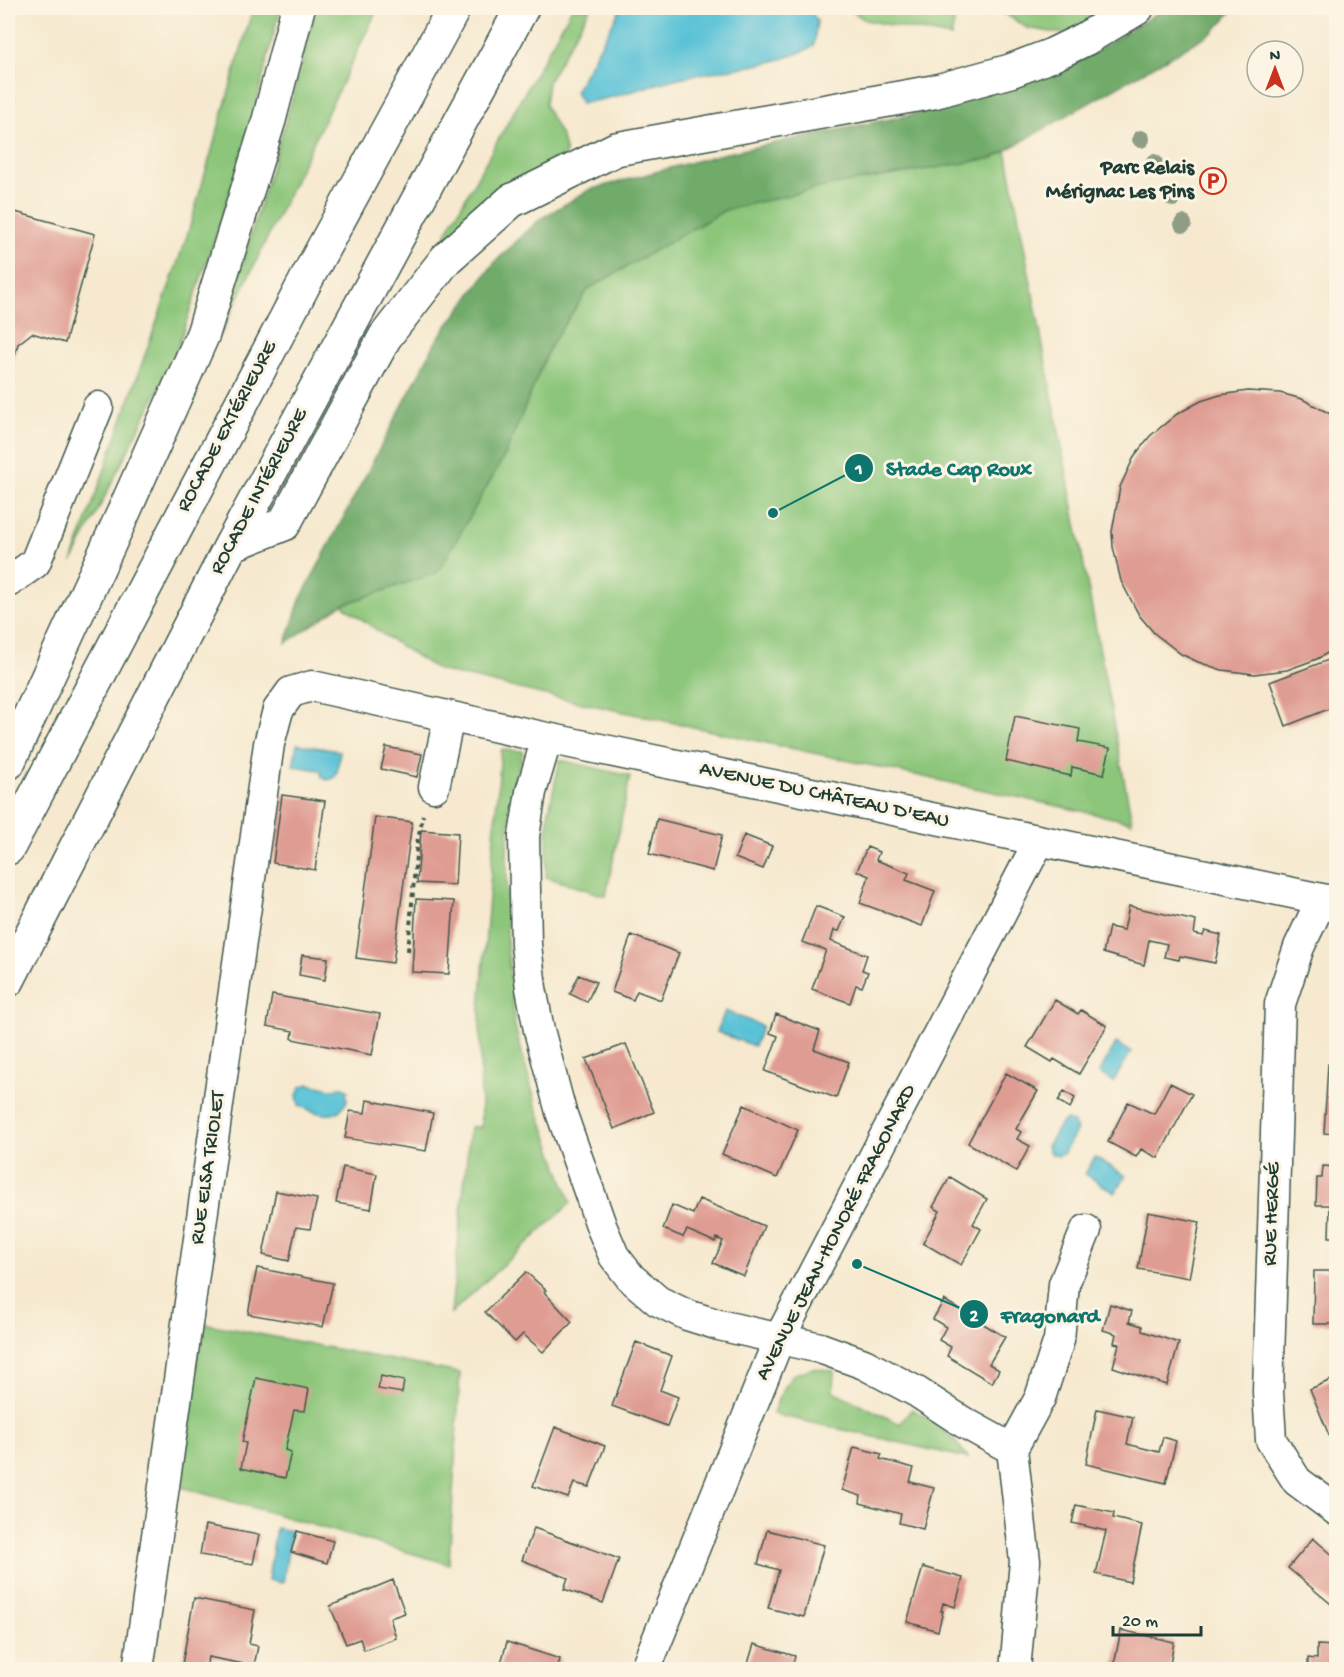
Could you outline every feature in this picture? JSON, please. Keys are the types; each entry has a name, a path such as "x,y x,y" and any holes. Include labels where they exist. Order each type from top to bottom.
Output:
{"highway":[{"path":"8,763 203,334 269,120 298,8"},
{"name":"ROCADE EXTÉRIEURE","path":"8,848 303,285 454,8"},
{"name":"ROCADE INTÉRIEURE","path":"8,981 231,545 522,8"},
{"path":"231,545 284,524 385,337 446,259 511,201 616,149 933,92 1010,71 1085,39 1137,8"}],"street":[{"path":"8,582 35,563 98,407"},
{"name":"AVENUE DU CHÂTEAU D'EAU","path":"312,686 547,738 1329,901"},
{"name":"RUE ELSA TRIOLET","path":"138,1670 269,744 278,710 291,692 312,686"},
{"path":"429,800 449,717"},
{"path":"547,738 531,792 524,836 526,945 539,1030 561,1112 614,1256 631,1278 658,1301 687,1315 820,1348 864,1364 917,1392 963,1422 1012,1449"},
{"name":"AVENUE JEAN-HONORÉ FRAGONARD","path":"645,1670 779,1339 1039,841"},
{"name":"RUE HERGÉ","path":"1329,901 1299,947 1280,1004 1268,1392 1271,1440 1297,1481 1336,1510"},
{"path":"1015,1670 1024,1561 1012,1449 1040,1398 1059,1340 1064,1284 1086,1230"}],"path":[{"path":"408,951 417,843 429,800"}],"green space":[{"path":"253,8 280,8 245,149 173,361 72,562 188,233"},
{"path":"316,8 378,8 220,336 291,103"},
{"path":"572,8 590,8 548,82 545,105 562,138 566,154 504,191 449,240 446,233"},
{"path":"847,8 889,8 955,18 951,37 865,20"},
{"path":"1021,8 1109,8 1069,35 1027,28 1004,13"},
{"path":"1165,8 1235,8 1213,32 993,158 827,186 725,210 588,289 550,346 505,455 438,572 342,605 286,643 300,600 438,338 495,262 540,219 589,190 722,154 919,113 1077,63"},
{"path":"1006,150 1132,822 438,670 342,605 438,572 505,455 550,346 588,289 725,210 827,186 993,158"},
{"path":"501,750 523,751 513,789 507,849 507,945 515,1027 536,1105 571,1203 451,1313 470,1127 481,1127 480,1008"},
{"path":"560,760 630,776 606,896 546,877 548,815"},
{"path":"202,1323 460,1373 449,1564 181,1487"},
{"path":"813,1368 834,1371 833,1391 900,1424 912,1409 950,1436 968,1458 773,1414 779,1397 792,1375"}],"water":[{"path":"621,8 805,8 817,21 814,46 767,63 684,77 581,103 575,92"},
{"path":"297,744 340,751 337,773 334,778 327,780 322,777 320,770 293,766"},
{"path":"725,1011 762,1026 754,1046 717,1032"},
{"path":"1116,1043 1131,1052 1113,1082 1099,1073"},
{"path":"309,1084 336,1090 344,1087 348,1091 347,1101 341,1109 332,1114 315,1112 299,1105 297,1095 301,1087"},
{"path":"1067,1120 1074,1123 1077,1130 1063,1154 1058,1156 1050,1153 1047,1146 1062,1122"},
{"path":"1095,1157 1126,1176 1115,1193 1085,1174"},
{"path":"276,1528 291,1531 283,1583 268,1580"}],"building":[{"path":"8,210 95,234 65,343 32,333 18,344 8,377"},
{"path":"1248,391 1280,393 1302,399 1336,417 1336,648 1317,659 1287,670 1254,674 1222,670 1198,662 1181,654 1154,633 1139,615 1121,581 1112,532 1120,487 1135,455 1150,436 1177,414 1201,401 1220,395"},
{"path":"1336,657 1336,706 1286,726 1270,682"},
{"path":"1015,716 1080,729 1078,742 1110,748 1104,774 1072,767 1071,776 1006,761"},
{"path":"386,747 422,754 417,777 381,769"},
{"path":"282,795 325,801 315,870 273,863"},
{"path":"375,817 412,822 393,963 356,958"},
{"path":"657,819 722,835 713,871 649,854"},
{"path":"421,830 458,833 455,885 417,883"},
{"path":"744,835 772,846 763,869 735,858"},
{"path":"867,847 879,852 876,860 909,873 906,880 935,891 922,926 860,903 869,876 857,871"},
{"path":"416,899 454,901 449,974 412,972"},
{"path":"816,906 845,917 839,931 834,930 831,941 867,955 862,970 868,972 862,987 856,985 850,1003 812,989 826,950 802,942"},
{"path":"1129,906 1196,921 1194,934 1203,936 1205,931 1221,935 1215,963 1180,956 1179,960 1164,957 1167,944 1149,940 1144,965 1103,953 1109,927 1124,930"},
{"path":"631,935 679,953 661,1000 637,991 633,1000 612,992"},
{"path":"302,955 328,958 325,980 299,975"},
{"path":"579,975 596,982 587,1002 570,994"},
{"path":"272,995 380,1014 372,1055 292,1039 293,1031 267,1026"},
{"path":"1055,1000 1078,1014 1081,1010 1107,1026 1079,1074 1027,1047"},
{"path":"776,1014 820,1031 814,1049 849,1062 836,1098 765,1071 778,1036 770,1033"},
{"path":"626,1044 654,1112 614,1129 586,1059"},
{"path":"1328,1064 1336,1065 1336,1134 1324,1133"},
{"path":"1006,1073 1038,1091 1016,1129 1021,1132 1017,1139 1030,1146 1016,1171 968,1143"},
{"path":"1170,1083 1192,1094 1158,1158 1141,1149 1136,1157 1108,1142 1128,1102 1154,1114"},
{"path":"1064,1091 1075,1098 1070,1108 1058,1101"},
{"path":"367,1100 433,1113 426,1151 345,1138 350,1111 365,1113"},
{"path":"744,1105 798,1130 777,1178 722,1154"},
{"path":"1323,1166 1336,1167 1336,1237 1329,1237 1330,1205 1316,1205 1317,1178 1322,1178"},
{"path":"343,1167 377,1174 371,1209 336,1203"},
{"path":"950,1177 987,1199 973,1224 981,1229 961,1265 923,1243 940,1211 933,1207"},
{"path":"276,1191 317,1199 310,1229 296,1227 289,1261 263,1255"},
{"path":"699,1199 764,1226 744,1276 713,1263 723,1241 717,1238 715,1242 687,1230 683,1237 663,1229 672,1205 693,1214"},
{"path":"1148,1212 1200,1222 1189,1278 1138,1269"},
{"path":"257,1268 333,1283 323,1327 248,1314"},
{"path":"1314,1271 1336,1271 1336,1324 1313,1324"},
{"path":"526,1272 546,1290 544,1292 572,1322 543,1352 523,1334 515,1342 485,1312"},
{"path":"944,1300 1005,1337 989,1364 999,1370 992,1383 947,1356 951,1347 939,1340 946,1327 933,1319"},
{"path":"1110,1304 1132,1311 1129,1322 1142,1326 1142,1331 1179,1343 1167,1385 1113,1367 1119,1344 1114,1343 1116,1334 1103,1330"},
{"path":"636,1342 672,1356 660,1390 678,1397 667,1426 612,1406"},
{"path":"381,1376 404,1381 402,1393 378,1389"},
{"path":"256,1378 309,1389 305,1411 294,1410 285,1450 291,1452 285,1478 241,1468 246,1443 242,1442"},
{"path":"1336,1378 1336,1449 1335,1450 1310,1389"},
{"path":"1097,1409 1133,1417 1127,1444 1159,1452 1163,1437 1176,1441 1166,1483 1086,1464"},
{"path":"555,1427 605,1446 589,1487 574,1483 568,1498 533,1486"},
{"path":"854,1447 882,1454 880,1459 914,1468 910,1482 934,1488 923,1529 899,1523 901,1514 860,1503 861,1496 842,1490"},
{"path":"1076,1505 1114,1513 1113,1518 1142,1525 1130,1582 1096,1574 1106,1531 1072,1523"},
{"path":"205,1525 259,1535 253,1564 200,1555"},
{"path":"534,1528 619,1559 603,1603 564,1589 568,1578 522,1560"},
{"path":"767,1530 824,1545 804,1617 768,1608 779,1570 758,1564"},
{"path":"297,1531 333,1541 327,1563 291,1552"},
{"path":"1313,1538 1336,1558 1336,1598 1331,1604 1288,1568"},
{"path":"923,1567 963,1578 955,1607 943,1603 938,1631 907,1622"},
{"path":"393,1580 405,1613 390,1618 396,1638 364,1650 360,1639 346,1644 330,1606"},
{"path":"194,1598 255,1610 249,1644 258,1646 254,1666 208,1657 206,1670 181,1670"},
{"path":"1121,1630 1174,1642 1169,1670 1113,1670"},
{"path":"507,1642 560,1659 557,1670 499,1670"},
{"path":"754,1644 795,1656 791,1670 746,1670"},
{"path":"1317,1645 1336,1646 1336,1670 1308,1670 1308,1658 1317,1659"}],"place":[{"name":"Parc Relais Mérignac Les Pins","path":"1213,181"},
{"name":"Stade Cap Roux","path":"773,513"},
{"name":"Fragonard","path":"857,1264"}]}
